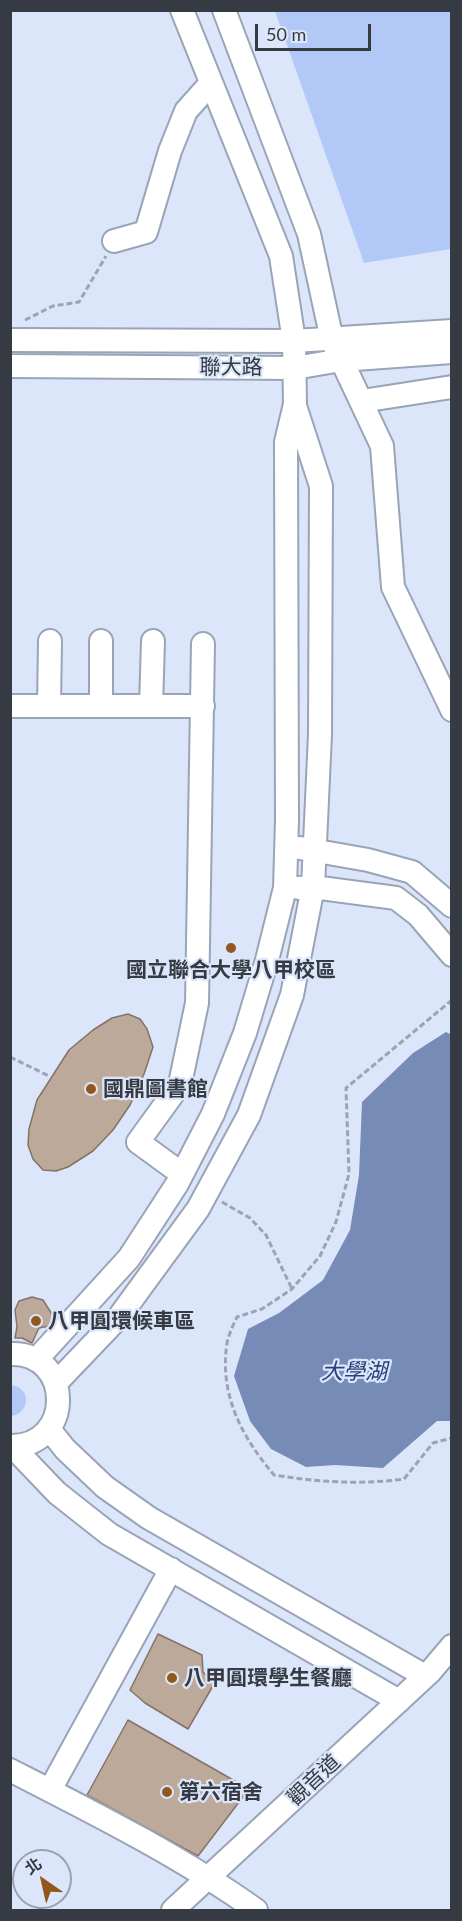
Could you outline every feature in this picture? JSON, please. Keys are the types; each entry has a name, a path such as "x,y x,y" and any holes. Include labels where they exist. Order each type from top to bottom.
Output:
{"street":[{"path":"36,1360 129,1258 182,1174 213,1114 245,1033 285,888 286,442 295,404 294,341 281,256 182,10"},
{"path":"224,10 309,234 336,350 382,446 393,587 452,710"},
{"path":"114,241 146,232 170,151 186,111 211,83"},
{"name":"聯大路","path":"16,331 294,341 336,350 452,352"},
{"name":"聯大路","path":"10,366 295,368 336,350 452,331"},
{"path":"362,401 452,387"},
{"path":"56,1383 119,1317 198,1209 249,1115 292,995 313,887 320,734 321,486 295,404"},
{"path":"49,706 50,641"},
{"path":"101,641 101,706"},
{"path":"151,706 153,641"},
{"path":"182,1174 138,1142 180,1084 197,1003 203,644"},
{"path":"10,706 203,706"},
{"path":"286,847 368,860 412,872 452,906"},
{"path":"285,888 313,887 396,898 418,915 452,955"},
{"path":"10,1354 36,1360 48,1370 56,1383 59,1399 57,1415 49,1429 39,1438 27,1444 12,1447"},
{"path":"49,1429 65,1449 105,1487 149,1518 425,1676"},
{"path":"12,1447 57,1493 109,1534 399,1701"},
{"path":"50,1790 171,1569"},
{"name":"觀音道","path":"173,1911 399,1701 452,1647"},
{"path":"10,1770 209,1877 256,1911"}],"path":[{"path":"16,331 53,306 79,302 114,241"},
{"path":"452,1000 346,1088 350,1174 336,1222 320,1256 292,1289 262,1309 237,1317 227,1341 225,1377 236,1416 254,1451 274,1475 313,1481 358,1483 404,1479 433,1443 452,1438"},
{"path":"10,1057 51,1077"},
{"path":"206,1194 250,1218 266,1235 292,1289"}],"shaded area":[{"path":"275,11 451,11 451,249 364,263"},
{"path":"11,1385 22,1390 26,1400 22,1410 11,1416"}],"water":[{"name":"大學湖","path":"446,1032 452,1035 451,1421 437,1421 383,1468 335,1465 306,1467 271,1449 250,1421 234,1376 248,1329 279,1313 323,1280 350,1230 359,1175 362,1102 413,1053"}],"building":[{"name":"國鼎圖書館","path":"128,1014 140,1019 147,1029 153,1047 130,1105 113,1130 93,1151 68,1167 56,1171 43,1170 33,1159 28,1145 29,1129 37,1100 69,1050 112,1018"},
{"name":"八甲圓環候車區","path":"32,1297 43,1300 55,1319 49,1326 39,1328 32,1343 22,1338 15,1338 17,1327 15,1310 19,1301"},
{"name":"八甲圓環學生餐廳","path":"158,1634 202,1655 203,1672 214,1684 188,1729 145,1703 130,1690"},
{"name":"第六宿舍","path":"128,1720 249,1789 198,1856 87,1795"}],"place":[{"name":"國立聯合大學八甲校區","path":"231,948"},
{"name":"國鼎圖書館","path":"91,1089"},
{"name":"八甲圓環候車區","path":"36,1321"},
{"name":"八甲圓環學生餐廳","path":"172,1678"},
{"name":"第六宿舍","path":"167,1792"}]}
